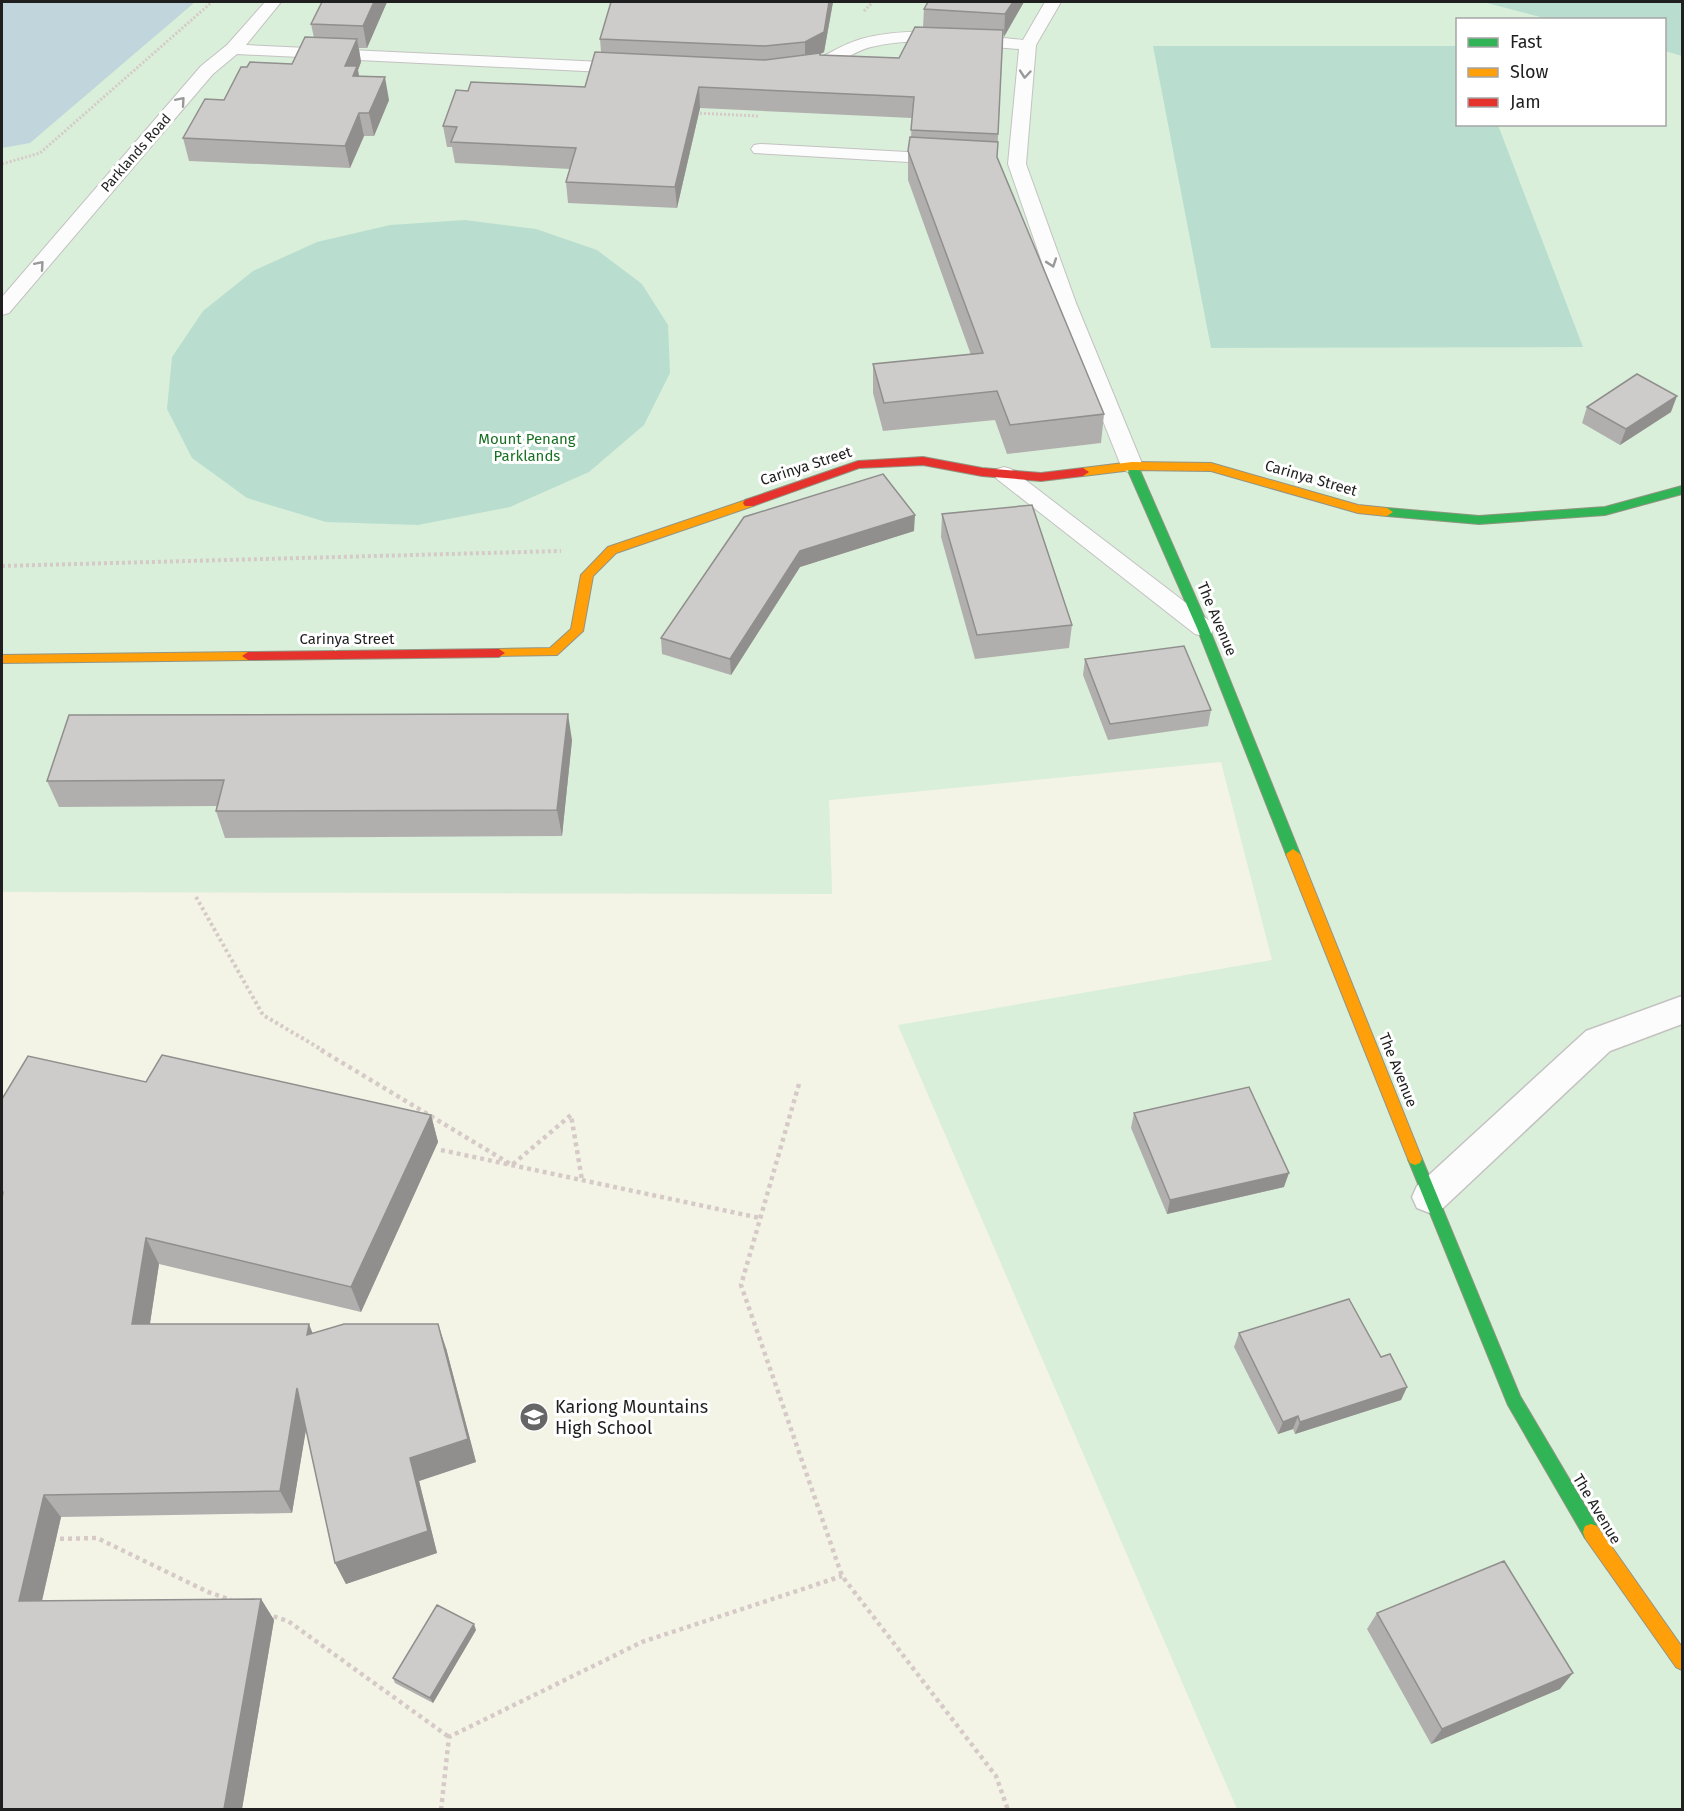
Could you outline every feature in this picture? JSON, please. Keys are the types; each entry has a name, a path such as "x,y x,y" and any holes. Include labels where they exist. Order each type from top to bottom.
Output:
{"street":[{"name":"Carinya Street","path":"2,659 553,652 577,631 587,574 612,550 858,465 924,461 982,472 1041,477 1132,466 1211,467 1358,509 1479,520 1605,511 1683,490"},
{"name":"The Avenue","path":"1132,466 1203,628 1430,1197 1514,1400 1595,1539 1683,1660"},
{"path":"1430,1197 1598,1041 1683,1010"}],"lane":[{"name":"Parklands Road","path":"2,309 207,70 233,49 273,2"},
{"path":"1053,2 1028,45 1017,164 1066,303 1132,466"},
{"path":"788,71 810,69 845,50 888,39 932,39 1028,45"},
{"path":"233,49 643,69"},
{"path":"760,149 959,160"},
{"path":"994,162 1017,164"},
{"path":"1004,474 1203,628"}],"path":[{"path":"2,164 40,153 212,2"},
{"path":"2,566 612,550"},
{"path":"196,897 263,1015 512,1165"},
{"path":"799,1084 741,1285 842,1576 996,1776 1008,1809"},
{"path":"512,1165 571,1115 582,1180"},
{"path":"441,1150 760,1218"},
{"path":"49,1539 97,1538 208,1592 238,1603"},
{"path":"449,1737 642,1642 842,1576"},
{"path":"258,1610 288,1622 449,1737"},
{"path":"441,1809 449,1737"}],"shaded area":[{"name":"Kariong Mountains High School","path":"1221,761 1273,960 898,1026 1237,1809 2,1810 2,892 832,894 829,800"}],"green space":[{"name":"Mount Penang Parklands","path":"2,2 1682,2 1682,1809 1237,1809 898,1025 1272,960 1221,762 829,800 832,894 2,892"},
{"path":"1682,2 1682,56 1666,51 1666,18 1544,18 1487,3"},
{"path":"1153,46 1456,46 1456,126 1498,126 1583,347 1211,348"},
{"path":"465,220 536,229 597,250 642,284 668,325 670,373 644,425 589,472 510,507 418,525 326,522 247,498 192,458 167,409 172,357 203,311 253,271 317,242 390,225"}],"water":[{"path":"2,2 195,2 30,143 2,148"}],"building":[{"path":"322,2 374,2 363,26 311,24"},
{"path":"611,2 829,2 824,32 805,42 765,46 600,39"},
{"path":"928,2 1013,2 1005,14 924,9"},
{"path":"915,27 1003,30 998,134 911,130 914,97 699,87 675,187 566,182 576,148 451,142 457,127 443,126 456,90 468,91 471,82 585,87 595,52 765,60 820,53 820,55 899,58"},
{"path":"305,37 357,39 345,66 357,66 353,76 385,77 369,113 359,113 345,146 183,138 205,99 224,100 241,67 247,67 250,62 292,64"},
{"path":"910,137 998,142 997,157 1104,414 1010,425 997,391 884,403 873,364 983,353 908,151"},
{"path":"1637,374 1677,396 1626,429 1587,407"},
{"path":"883,474 915,515 800,551 730,659 661,638 744,517"},
{"path":"1032,505 1072,625 977,635 942,514"},
{"path":"1184,646 1211,710 1110,724 1085,659"},
{"path":"568,714 557,810 216,811 224,780 47,781 69,715"},
{"path":"162,1055 431,1115 351,1287 146,1238 132,1324 309,1324 307,1335 344,1324 438,1324 468,1439 410,1458 428,1531 335,1563 297,1388 280,1491 44,1495 19,1601 261,1599 224,1809 2,1809 2,1099 28,1056 146,1082"},
{"path":"1249,1087 1289,1173 1170,1200 1134,1113"},
{"path":"1349,1299 1381,1357 1390,1354 1407,1387 1300,1422 1298,1416 1283,1422 1239,1333"},
{"path":"1504,1561 1573,1673 1442,1729 1377,1613"},
{"path":"437,1605 474,1624 430,1698 393,1678"}],"traffic: fast":[{"path":"1132,466 1203,628 1293,854"},
{"path":"1387,512 1479,520 1605,511 1682,490"},
{"path":"1415,1159 1514,1400 1591,1532"}],"traffic: slow":[{"path":"1083,472 1132,466 1211,467 1358,509 1387,512"},
{"path":"499,653 553,652 577,631 587,575 612,550 749,503"},
{"path":"2,659 248,656"},
{"path":"1293,854 1415,1159"},
{"path":"1591,1532 1682,1661"}],"traffic: jam":[{"path":"749,503 858,465 923,461 982,472 1041,477 1083,472"},
{"path":"248,656 499,653"}],"place":[{"name":"Kariong Mountains High School","path":"534,1417"}]}
